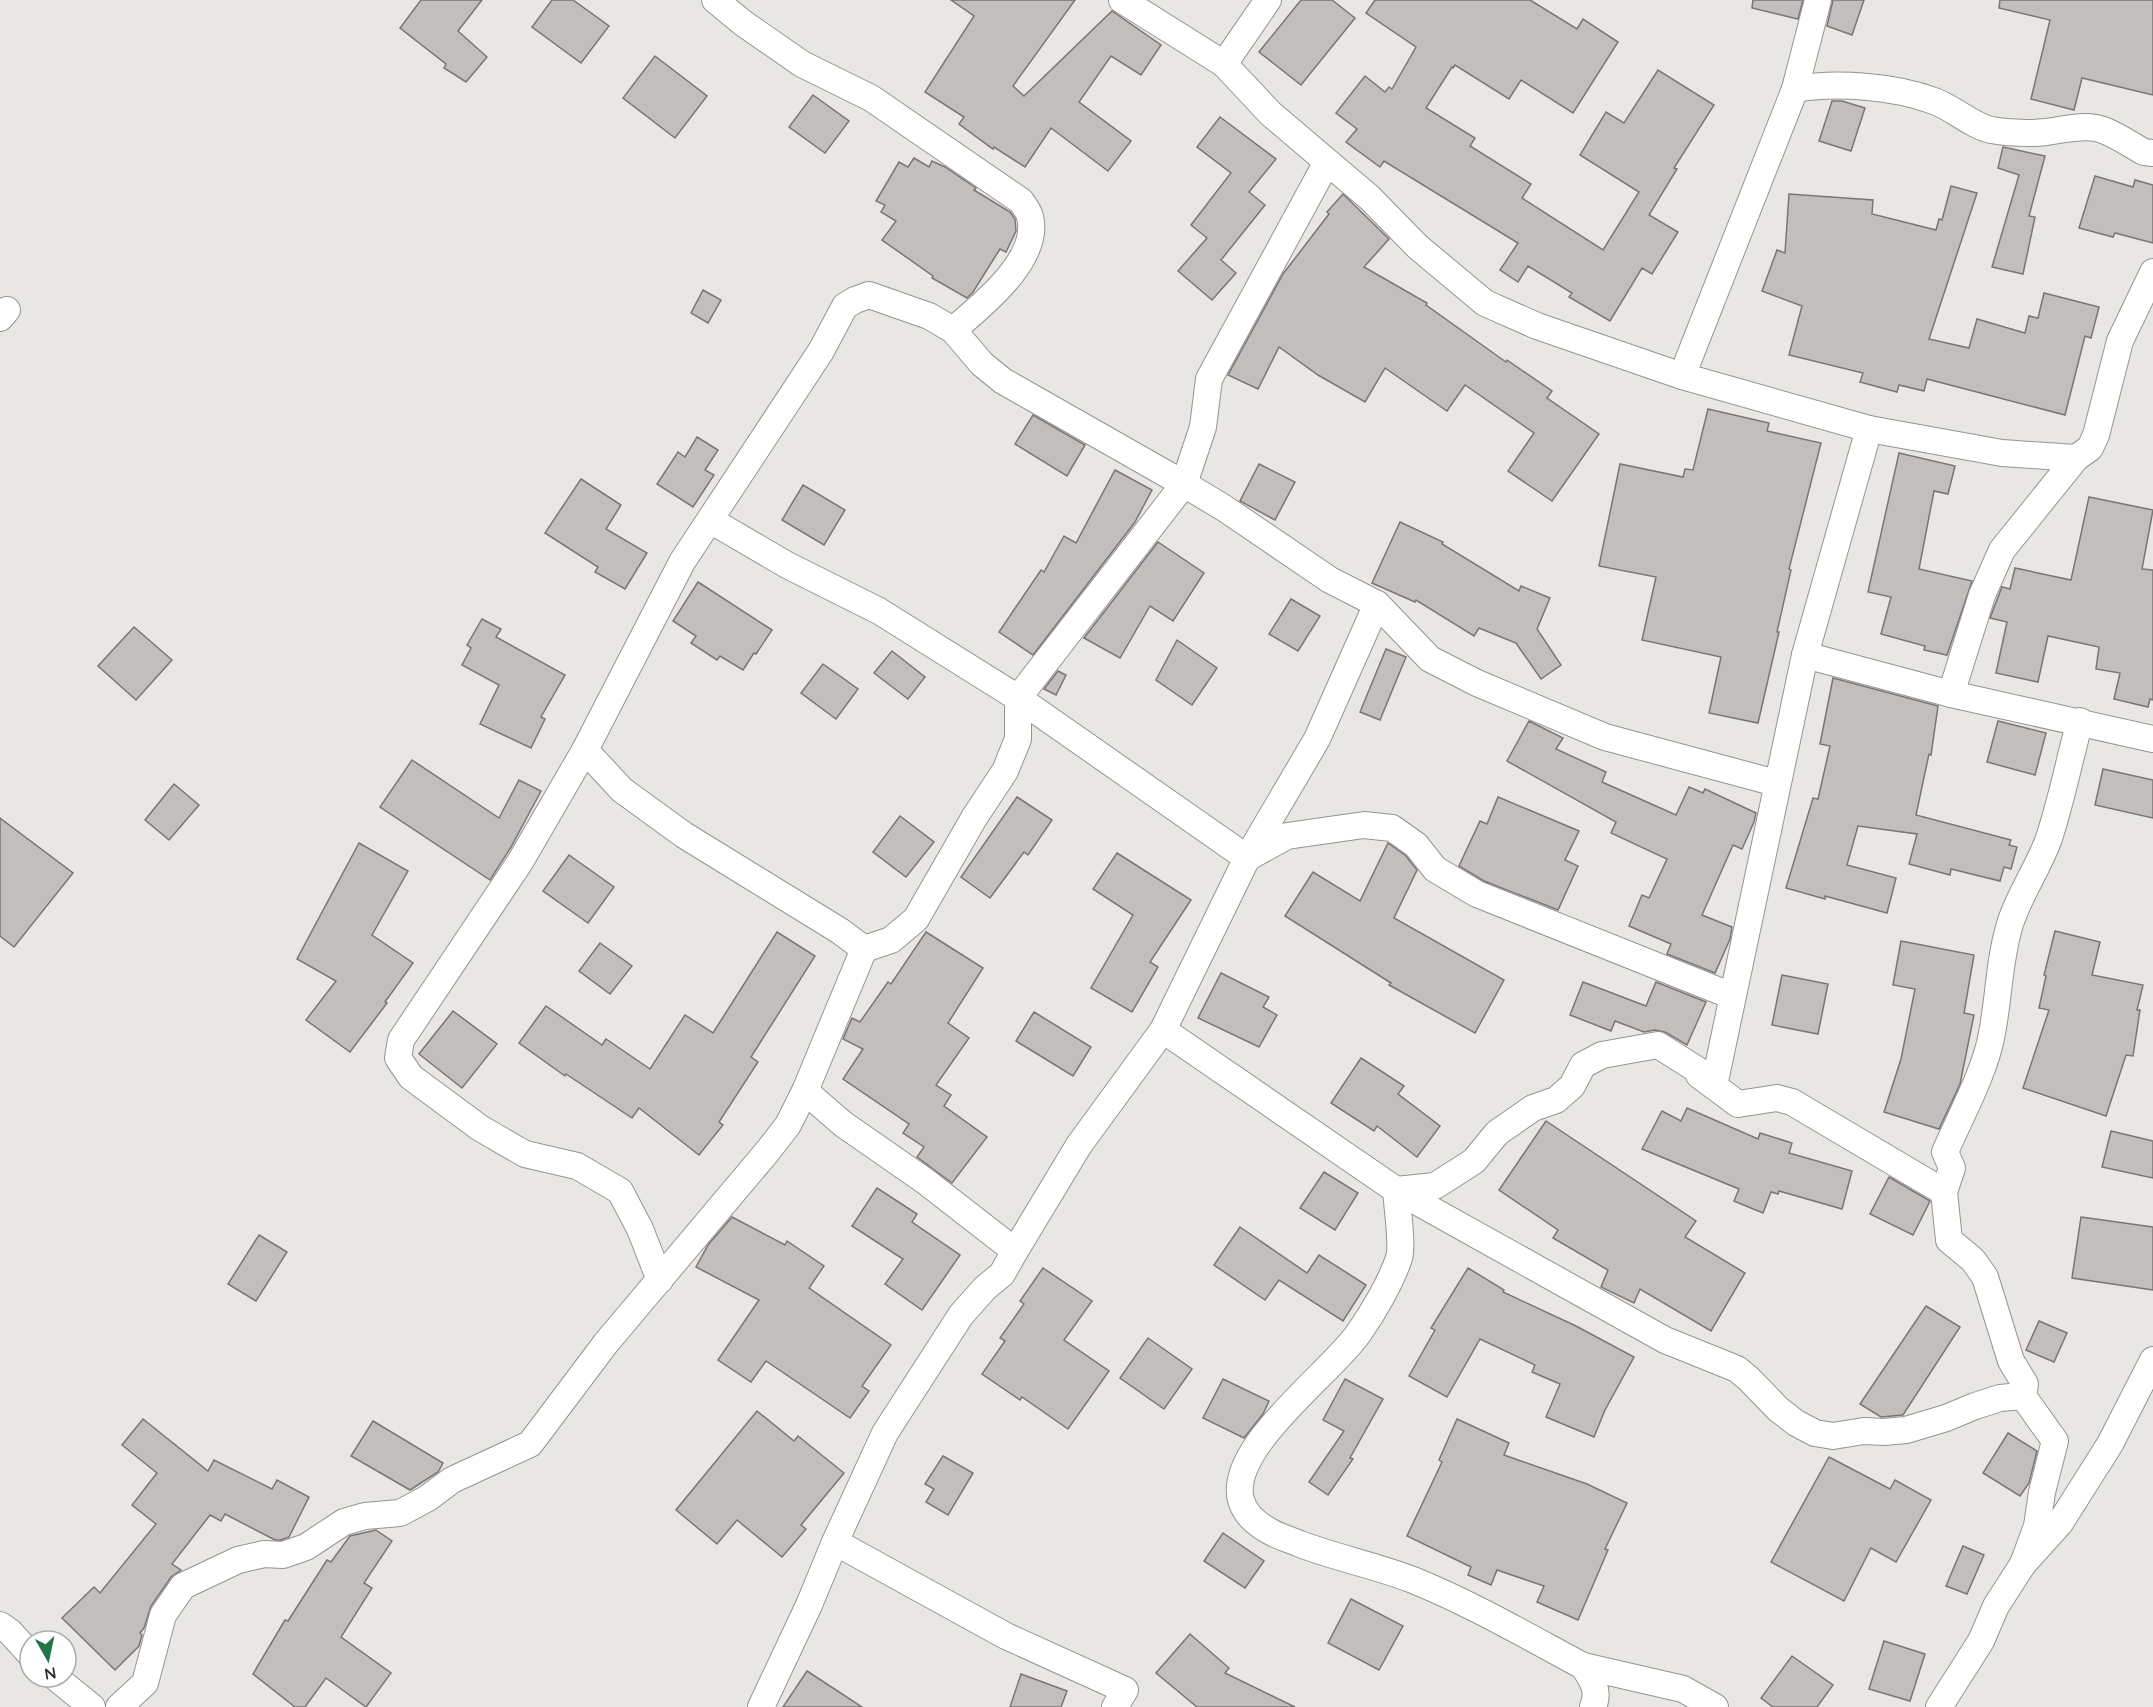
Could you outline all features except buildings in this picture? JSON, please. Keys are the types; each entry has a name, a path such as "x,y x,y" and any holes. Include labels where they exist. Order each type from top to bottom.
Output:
{"street":[{"path":"715,0 743,23 802,63 871,98 1021,201 1030,215 1032,229 1022,257 1012,274 953,330"},
{"path":"1122,0 1224,64 1271,114 1370,198 1418,247 1485,303 1537,326 1682,376 1869,429 2002,453 2076,458"},
{"path":"1224,64 1268,0"},
{"path":"1682,376 1795,88 1818,0"},
{"path":"1795,88 1818,85 1890,90 1936,102 1989,129 2015,133 2045,132 2075,127 2097,128 2145,152 2153,153"},
{"path":"119,1707 145,1683 163,1615 183,1586 238,1560 264,1554 283,1555 306,1547 344,1522 365,1516 400,1513 428,1498 452,1480 530,1444 606,1343 774,1143 788,1125 805,1091 864,949 891,940 916,919 974,818 1005,771 1018,739 1018,698 1184,484 1203,427 1209,379 1327,162"},
{"path":"1951,694 1982,595 2002,550 2076,458 2090,448 2096,435 2120,341 2153,272"},
{"path":"660,1280 640,1229 620,1191 577,1167 525,1154 480,1128 411,1077 398,1058 401,1040 520,861 585,750 682,562 820,351 845,306 855,300 869,295 929,316 953,330 982,364 1003,381 1184,484 1224,508 1330,580 1377,604 1430,659 1477,683 1605,737 1776,783"},
{"path":"1396,1190 1435,1186 1474,1161 1497,1133 1533,1108 1556,1100 1572,1086 1583,1065 1602,1055 1658,1045 1715,1081 1805,654 1869,429"},
{"path":"710,520 787,565 879,611 1018,698 1248,858"},
{"path":"761,1707 885,1433 962,1315 985,1288 1002,1274 1079,1145 1163,1030 1248,858 1317,739 1377,604"},
{"path":"1805,654 1951,694 2153,739"},
{"path":"2023,1564 2037,1526 2042,1492 2055,1441 2024,1396 2025,1384 2011,1361 1985,1277 1973,1260 1949,1240 1944,1192 1952,1168 1945,1152 1987,1053 2009,926 2020,896 2037,868 2048,840 2080,721"},
{"path":"585,750 622,790 684,836 840,931 864,949"},
{"path":"1248,858 1287,836 1364,825 1392,828 1416,845 1435,869 1477,894 1732,996"},
{"path":"1163,1030 1396,1190 1665,1340 1737,1369 1796,1423 1815,1433 1833,1436 1864,1431 1906,1430 2000,1398 2024,1396"},
{"path":"1658,1045 1738,1104 1777,1098 1792,1102 1944,1192"},
{"path":"805,1091 843,1124 925,1181 1015,1251"},
{"path":"1396,1190 1400,1255 1390,1278 1358,1335 1259,1442 1246,1465 1239,1486 1241,1500 1249,1516 1272,1533 1333,1556 1411,1579 1458,1600 1583,1666 1683,1689 1714,1707"},
{"path":"1939,1707 1981,1641 1996,1606 2023,1564 2060,1523 2110,1444 2153,1360"},
{"path":"835,1542 1006,1636 1125,1690 1115,1707"},
{"path":"0,1625 18,1641"},
{"path":"1583,1666 1594,1682 1596,1701 1593,1707"},
{"path":"70,1689 92,1707"}]}
